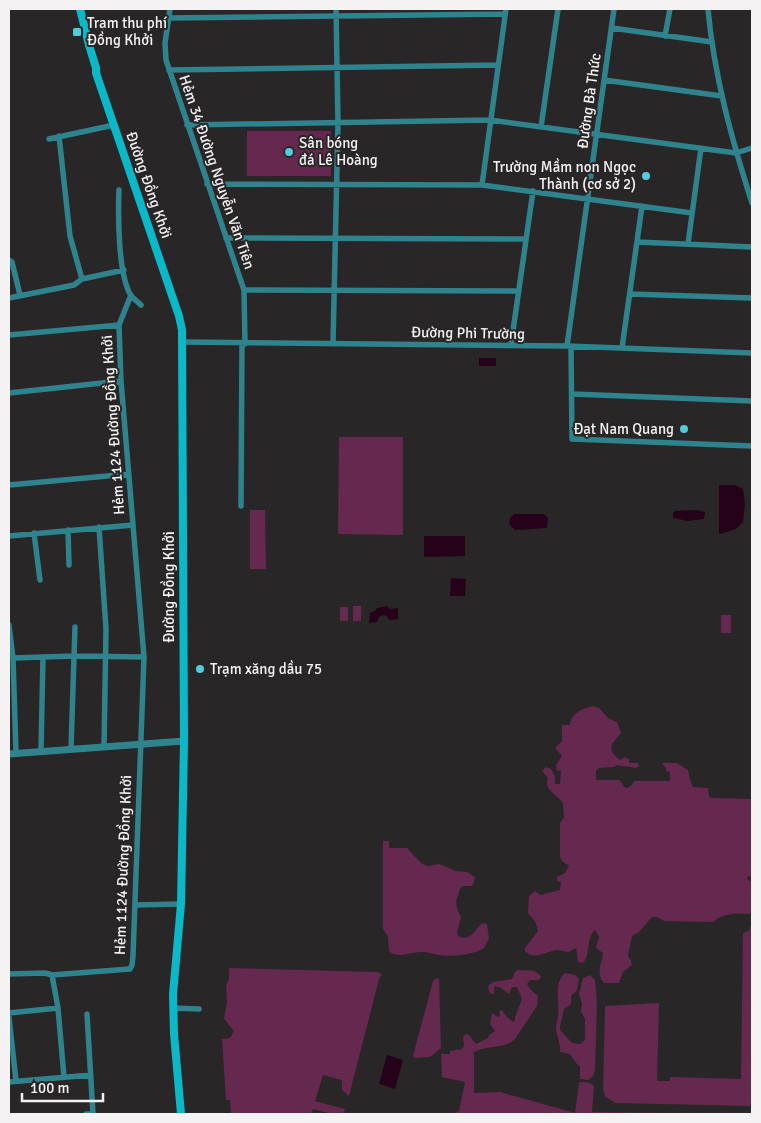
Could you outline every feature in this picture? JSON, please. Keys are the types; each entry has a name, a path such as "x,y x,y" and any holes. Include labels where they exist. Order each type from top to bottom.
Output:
{"main road":[{"name":"Đường Đồng Khởi","path":"75,9 88,61 92,70 96,73"},
{"name":"Đường Đồng Khởi","path":"80,9 96,73 179,316 183,342 184,741 180,904 173,979 181,1114"}],"street":[{"name":"Hẻm 34 Đường Nguyễn Văn Tiên","path":"170,9 164,51 169,70 244,290 241,506"},
{"path":"333,344 338,122 336,9"},
{"path":"541,127 558,9"},
{"name":"Đường Bà Thức","path":"614,9 569,346 572,440 752,446"},
{"path":"665,36 670,9"},
{"path":"708,9 722,96 736,153 752,203"},
{"path":"168,18 505,12 482,185"},
{"path":"612,28 712,42"},
{"path":"169,70 498,65"},
{"path":"604,80 722,96"},
{"path":"187,125 490,120 736,153 752,148"},
{"path":"49,138 114,124"},
{"path":"58,136 70,236 82,279"},
{"path":"688,244 701,148"},
{"path":"207,184 482,185 692,213"},
{"path":"119,190 119,219 124,270 130,295 141,304"},
{"path":"511,346 533,191"},
{"path":"622,348 642,206"},
{"path":"226,238 526,239"},
{"path":"637,242 752,247"},
{"path":"9,260 12,262 20,295"},
{"path":"9,298 74,285 82,279 124,270"},
{"path":"244,290 519,291"},
{"path":"630,294 752,298"},
{"name":"Hẻm 1124 Đường Đồng Khởi","path":"52,975 130,969 132,965 136,905 144,657 121,381 119,325 130,295"},
{"path":"9,335 119,325"},
{"name":"Đường Phi Trường","path":"183,342 569,346 752,353"},
{"path":"9,393 121,381"},
{"path":"572,394 752,400"},
{"path":"9,485 129,474"},
{"path":"9,536 133,525"},
{"path":"99,527 105,597 104,747"},
{"path":"68,530 69,565"},
{"path":"34,533 40,580"},
{"path":"9,625 12,658 12,753 184,741"},
{"path":"71,749 75,627"},
{"path":"12,658 75,656 144,657"},
{"path":"41,751 43,657"},
{"path":"136,905 180,904"},
{"path":"9,974 45,973 52,975 58,1008 64,1078"},
{"path":"9,1014 58,1008"},
{"path":"174,1008 199,1009"},
{"path":"86,1114 93,1114 87,1014"},
{"path":"9,1017 16,1081"},
{"path":"9,1082 91,1075"}],"shaded area":[{"name":"Sân bóng đá Lê Hoàng","path":"247,131 331,131 331,176 247,176"},
{"path":"479,358 496,358 496,366 479,366"},
{"path":"339,437 403,437 403,535 338,534"},
{"path":"719,485 735,485 743,489 745,504 743,522 736,529 721,534 719,534"},
{"path":"250,510 265,510 266,569 250,569"},
{"path":"697,510 705,512 704,519 688,521 673,518 675,511"},
{"path":"514,514 544,514 548,518 547,528 515,530 509,524 510,518"},
{"path":"424,536 465,536 465,556 424,557"},
{"path":"451,578 466,579 465,596 450,596"},
{"path":"353,606 361,606 361,621 353,621"},
{"path":"387,606 389,609 398,608 398,619 389,620 387,616 383,615 379,617 377,622 369,623 370,613 377,608"},
{"path":"340,607 348,607 348,621 340,621"},
{"path":"721,615 731,615 731,633 721,633"},
{"path":"593,706 599,708 609,719 617,722 621,733 613,744 613,753 620,760 625,757 629,759 629,763 638,763 639,766 636,768 617,765 599,768 596,771 596,780 620,780 624,787 627,788 634,781 670,781 670,772 666,771 662,764 677,763 688,770 693,787 708,788 711,798 752,799 752,876 747,877 752,882 752,914 736,913 726,915 713,922 664,921 657,917 652,917 639,932 632,936 628,956 632,965 623,972 619,983 604,983 601,979 599,972 603,953 596,948 599,937 595,930 590,937 584,962 580,963 578,961 576,948 569,952 557,950 536,955 525,951 525,948 538,931 535,921 528,913 529,896 535,891 540,895 560,890 561,882 557,881 557,877 565,873 569,866 560,857 560,823 564,818 563,803 547,786 548,778 542,771 546,767 551,769 555,776 555,784 560,784 561,770 557,771 556,765 562,756 555,748 562,741 562,725 570,725 572,718 581,710"},
{"path":"383,841 389,841 389,848 407,848 422,864 428,866 439,864 456,871 467,872 475,877 472,886 463,886 460,889 456,901 461,918 457,931 458,936 466,937 472,934 482,923 487,924 489,938 484,948 468,954 449,956 423,952 396,955 389,951 388,937 383,929"},
{"path":"752,921 752,1106 615,1103 605,1096 603,1089 605,1006 659,1003 657,1081 670,1081 670,1077 741,1079 743,933 749,931"},
{"path":"229,968 377,972 382,974 379,979 349,1096 342,1090 342,1080 323,1075 315,1101 345,1109 343,1114 332,1114 313,1109 311,1114 231,1114 230,1100 226,1100 222,1039 230,1038 234,1031 224,1019"},
{"path":"518,970 534,971 541,977 539,980 530,980 527,984 538,996 537,1006 511,1042 473,1053 474,1093 500,1092 575,1113 579,1083 585,1082 594,1086 592,1112 752,1114 452,1114 459,1111 465,1082 442,1077 441,1054 450,1054 450,1051 462,1049 464,1046 463,1037 466,1034 476,1044 488,1038 495,1031 490,1024 492,1013 498,1017 500,1016 499,1011 502,1010 513,1022 515,1021 522,999 517,987 512,987 509,994 501,988 494,986 494,994 492,994 489,992 488,986 493,982 512,979"},
{"path":"565,973 575,975 579,979 577,990 571,996 571,1004 564,1009 560,1027 560,1030 572,1043 580,1044 585,1040 585,1019 581,1012 582,1004 579,994 583,978 590,975 595,980 597,1004 595,1070 593,1076 588,1080 580,1079 580,1066 570,1054 560,1052 556,1028 558,988 561,977"},
{"path":"439,978 441,1048 430,1057 416,1058 413,1056 433,981"},
{"path":"387,1055 403,1060 395,1089 379,1084"}],"place":[{"name":"Trạm thu phí Đồng Khởi","path":"77,32"},
{"name":"Sân bóng đá Lê Hoàng","path":"289,152"},
{"name":"Trường Mầm non Ngọc Thành (cơ sở 2)","path":"646,176"},
{"name":"Đạt Nam Quang","path":"684,429"},
{"name":"Trạm xăng dầu 75","path":"200,669"}]}
